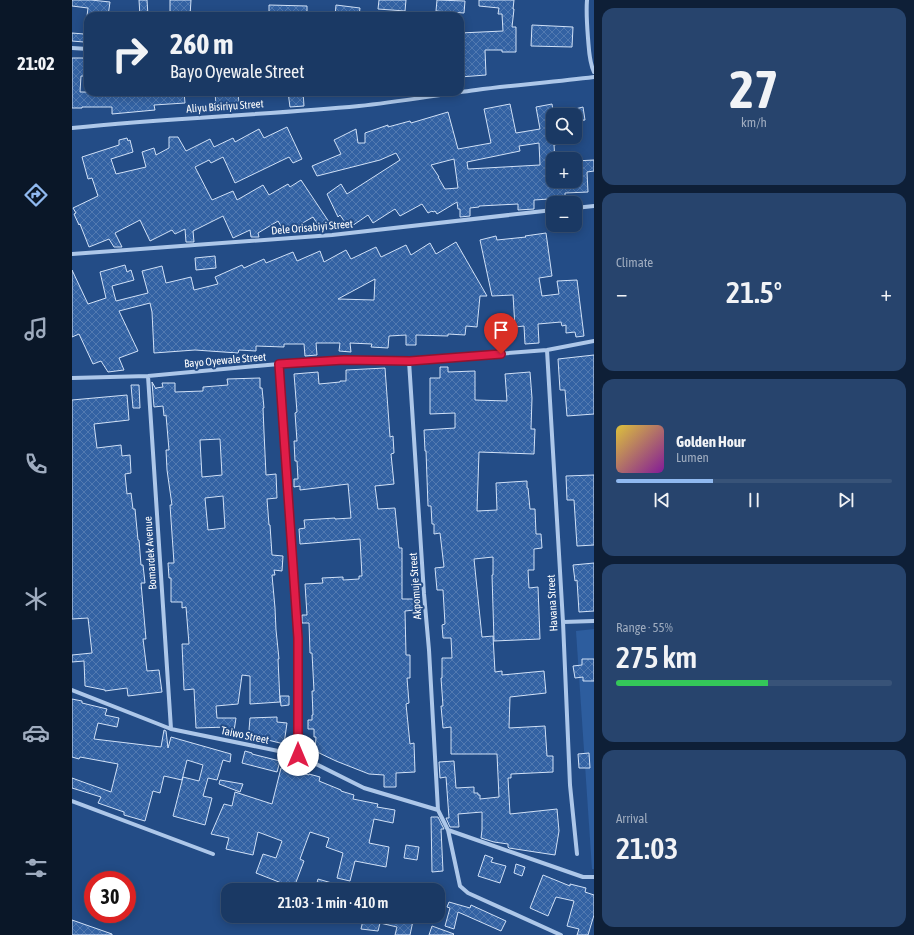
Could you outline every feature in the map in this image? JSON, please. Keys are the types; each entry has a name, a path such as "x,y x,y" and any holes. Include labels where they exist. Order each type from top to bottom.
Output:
{"street":[{"path":"587,0 586,12 589,48 594,72"},
{"path":"72,48 84,49"},
{"name":"Aliyu Bisiriyu Street","path":"464,92 594,77"},
{"name":"Aliyu Bisiriyu Street","path":"72,128 359,106 434,96"},
{"path":"582,207 594,206"},
{"name":"Dele Orisabiyi Street","path":"72,254 332,235 546,211"},
{"name":"Bayo Oyewale Street","path":"72,378 148,376 279,364 344,360 410,361 547,350 594,341"},
{"name":"Havana Street","path":"547,350 563,622 570,785 577,854"},
{"name":"Akpomuje Street","path":"410,361 438,810"},
{"path":"279,364 298,638 298,755"},
{"name":"Bomardek Avenue","path":"148,376 171,728"},
{"path":"563,622 594,621"},
{"name":"Taiwo Street","path":"72,690 171,728 298,755 364,788 438,810"},
{"path":"72,802 213,854"},
{"path":"438,810 448,830 460,886 468,893 561,935"},
{"path":"448,830 582,877 594,877"}],"shaded area":[{"path":"594,629 594,869 592,869 576,631"}],"building":[{"path":"72,0 110,2 109,12 88,12 88,8 72,6"},
{"path":"139,0 147,0 148,12 140,12"},
{"path":"170,0 191,0 190,12 170,12"},
{"path":"379,0 406,0 405,11 378,9"},
{"path":"437,0 465,1 464,13 436,11"},
{"path":"479,0 514,0 512,27 516,27 516,52 485,50 486,75 464,77 464,33 503,31 502,14 498,14 499,8 479,6"},
{"path":"269,5 307,6 307,12 269,12"},
{"path":"336,5 360,8 360,12 335,12"},
{"path":"532,25 573,27 572,47 531,46"},
{"path":"72,33 84,34 84,42 72,41"},
{"path":"72,58 84,58 84,76 81,76 80,92 84,92 84,96 184,96 185,103 154,105 155,110 112,114 112,107 72,108"},
{"path":"215,96 238,96 239,104 216,106"},
{"path":"289,96 303,96 304,106 290,107"},
{"path":"510,104 516,133 540,129 536,107 552,104 553,108 546,108 546,144 559,144 554,145 554,152 546,152 546,188 582,188 582,161 594,160 594,171 587,172 588,192 565,193 565,196 546,196 546,199 534,200 534,209 518,210 518,204 479,206 470,208 470,216 460,217 460,209 458,209 457,202 437,214 435,211 428,213 422,204 400,216 395,209 373,223 368,215 349,228 340,215 338,217 327,194 341,184 347,194 400,160 396,153 380,160 317,176 312,166 341,154 334,140 356,129 358,143 365,143 365,133 388,125 388,127 410,121 411,123 448,112 458,149 491,143 484,109","holes":["539,143 540,165 468,169 467,162 520,151 519,146","454,159 458,188 445,189 431,165"]},
{"path":"583,107 585,120 582,120 582,108 579,108"},
{"path":"287,127 302,159 293,163 289,157 235,183 223,157 211,163 209,160 195,167 212,200 233,191 237,200 263,185 269,195 288,184 290,187 301,180 329,222 320,228 313,217 285,233 278,221 258,233 259,237 251,237 250,230 233,238 223,216 193,231 194,242 186,242 185,229 175,234 172,230 150,241 140,220 115,233 122,247 114,247 109,239 89,247 80,224 79,225 74,214 76,213 73,208 98,196 92,178 88,179 82,157 119,145 119,140 127,138 128,141 130,140 133,152 111,159 116,174 146,167 142,152 154,148 156,155 169,148 169,137 178,137 186,151 210,139 214,147 233,138 235,142 259,129 264,138"},
{"path":"546,233 552,276 539,278 542,296 559,294 557,281 577,280 584,336 576,337 575,332 566,333 566,325 562,326 561,322 538,324 539,343 525,344 524,326 515,327 513,295 492,296 480,240 496,236 497,240"},
{"path":"456,242 487,296 480,296 477,327 466,326 465,335 416,335 416,345 406,345 406,335 389,336 388,348 371,347 372,344 350,343 351,352 339,351 340,343 316,343 317,355 305,356 304,344 284,344 284,347 256,346 256,351 239,350 238,353 195,350 154,353 152,312 150,303 119,311 138,351 119,358 124,370 108,372 101,361 93,364 79,334 72,337 72,270 88,304 106,298 100,272 125,265 127,272 131,270 134,280 112,286 116,301 148,293 142,271 162,266 166,283 191,277 194,290 218,284 215,277 242,265 244,268 264,259 266,263 293,252 297,261 320,251 324,262 346,250 351,259 376,247 381,257 406,245 411,255 430,243 436,254","holes":["375,279 374,300 338,299"]},
{"path":"215,256 216,268 196,270 195,258"},
{"path":"594,355 594,414 567,416 565,390 560,390 558,359"},
{"path":"440,367 448,367 448,372 475,371 475,400 507,401 505,374 530,372 532,398 531,429 535,429 534,454 479,452 477,511 497,510 496,483 527,481 530,509 535,509 536,534 541,534 542,548 534,549 534,570 528,570 529,588 538,587 540,639 494,641 492,575 493,557 474,559 482,637 493,636 495,672 502,671 502,675 544,671 546,693 510,697 509,728 545,726 547,756 553,756 553,772 511,774 511,778 508,778 510,814 557,809 559,831 555,855 509,848 508,844 481,838 482,812 458,814 459,827 450,827 446,818 449,818 446,777 440,778 439,762 454,761 456,788 474,787 474,793 478,793 478,795 480,795 480,799 499,797 497,754 451,754 451,727 443,728 441,706 443,706 441,678 442,658 452,658 451,638 443,638 442,625 445,624 443,590 437,590 435,568 444,567 440,533 434,534 431,506 428,506 424,430 455,428 455,413 430,414 430,378 440,378"},
{"path":"385,368 390,437 393,436 394,453 391,454 394,484 375,486 378,509 395,508 399,548 402,548 402,599 414,599 415,610 405,611 406,655 410,655 410,678 407,678 409,703 406,704 410,744 414,743 415,772 396,773 396,787 384,787 384,775 369,774 315,751 316,737 314,737 314,729 308,729 308,720 312,720 313,715 312,691 314,691 312,653 310,653 309,623 302,623 302,615 307,615 305,584 323,583 322,578 343,577 343,580 359,579 359,576 362,576 360,539 300,544 299,529 305,528 304,520 351,518 348,484 300,490 300,486 294,487 294,479 298,479 294,441 297,441 295,413 297,412 294,374 318,372 319,384 346,381 346,370"},
{"path":"260,378 260,388 262,388 264,408 266,475 276,474 277,498 267,499 272,555 283,556 282,571 274,570 275,575 272,575 279,659 280,702 250,704 250,676 242,675 238,704 216,706 217,718 236,718 234,731 226,730 227,727 196,728 194,689 184,690 182,644 189,644 186,607 182,608 182,602 171,602 171,578 169,578 168,563 174,563 170,505 172,505 167,470 166,450 169,450 166,415 164,416 163,406 154,407 152,382 156,389 163,387 162,383 175,383 175,392 203,391 203,387 228,385 227,379","holes":["220,439 222,475 202,477 200,440","223,496 225,528 208,530 205,498"]},
{"path":"131,385 139,385 140,408 133,408"},
{"path":"127,395 129,420 94,424 97,448 121,445 122,456 130,455 131,473 125,474 127,494 131,493 133,509 135,509 141,565 143,565 145,583 141,583 146,639 143,639 147,671 159,670 162,692 128,696 127,688 105,691 85,686 84,661 72,662 72,655 92,653 88,618 72,619 72,400"},
{"path":"594,475 594,545 577,546 574,500 567,500 566,476"},
{"path":"594,563 594,611 579,612 577,580 575,581 573,565"},
{"path":"582,659 594,659 594,681 583,681 583,677 575,678 573,666 582,665"},
{"path":"280,696 289,696 289,705 281,706"},
{"path":"72,699 107,709 105,715 119,718 117,727 98,723 94,739 161,747 164,730 166,731 168,748 171,737 231,754 230,762 223,760 217,780 208,778 203,796 212,798 205,825 173,816 183,777 199,781 203,765 187,760 182,780 164,776 160,793 153,791 145,821 124,815 124,812 98,803 101,797 72,788 72,778 111,792 118,764 80,757 79,759 72,757"},
{"path":"277,717 277,722 287,723 284,744 248,735 250,718"},
{"path":"245,751 280,761 277,772 242,763"},
{"path":"589,753 590,768 579,768 578,754"},
{"path":"281,768 320,777 319,781 354,795 353,799 378,804 377,807 395,810 393,823 374,819 369,843 389,847 386,867 355,861 350,881 337,878 343,853 326,847 329,838 310,832 300,859 304,861 296,883 281,883 256,873 263,854 276,858 282,841 258,832 253,855 226,849 229,838 211,834 224,804 232,806 235,792 272,804"},
{"path":"220,780 243,784 240,792 219,784"},
{"path":"431,817 438,817 444,829 441,829 443,871 432,872"},
{"path":"406,845 419,847 417,860 404,858"},
{"path":"485,855 493,858 491,862 506,866 500,883 478,876"},
{"path":"516,864 525,867 522,876 514,873"},
{"path":"543,875 570,886 570,884 586,888 585,892 594,895 594,915 588,935 577,935 579,929 567,926 574,901 556,897 548,916 530,908"},
{"path":"318,879 332,883 317,883"},
{"path":"449,902 470,908 471,905 506,921 501,931 458,912 454,929 445,926 450,908 447,907"},
{"path":"72,920 112,934 112,935 72,935"},
{"path":"362,923 380,923 378,931 361,929"},
{"path":"380,923 413,923 410,935 395,935 397,927"},
{"path":"432,926 454,934 429,935"}],"route":[{"path":"298,755 298,638 279,364 344,360 410,361 501,354"}]}
